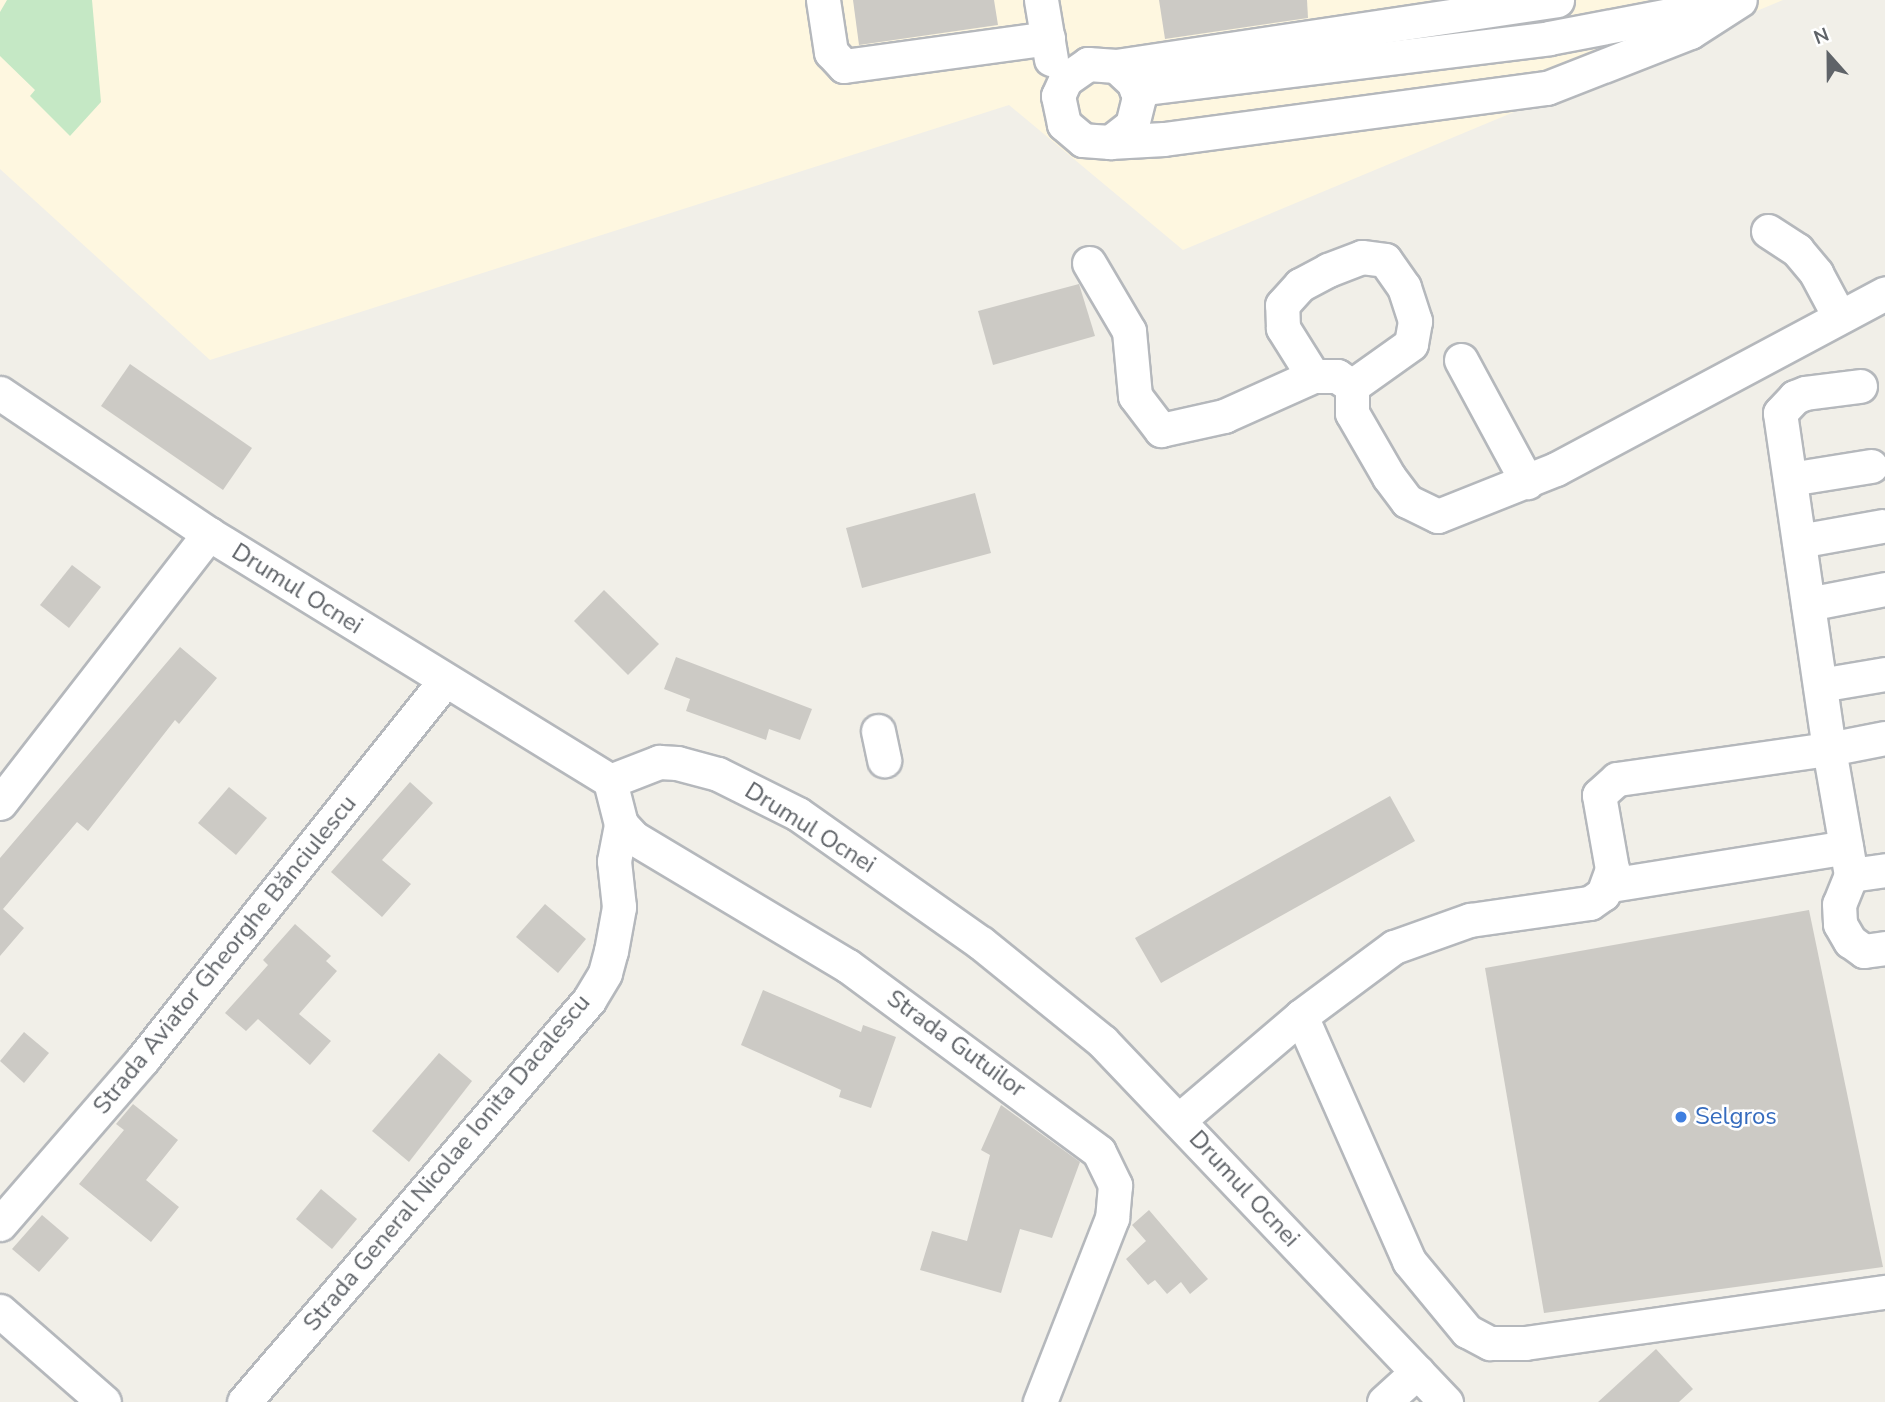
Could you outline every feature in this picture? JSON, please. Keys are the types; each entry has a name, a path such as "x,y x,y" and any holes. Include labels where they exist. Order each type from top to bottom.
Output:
{"street":[{"path":"823,0 831,51 844,66 1049,43"},
{"path":"1041,0 1059,111 1071,133 1083,140 1110,142 1164,139 1547,88 1690,32 1740,1"},
{"path":"1126,77 1550,1 1547,88"},
{"path":"1058,96 1075,70 1102,62 1126,77 1549,38 1740,1"},
{"path":"1110,142 1132,125 1138,111 1126,77"},
{"path":"1768,231 1797,250 1816,273 1839,316"},
{"path":"1313,376 1283,328 1282,305 1300,285 1328,270 1362,257 1385,260 1404,287 1415,321 1411,344 1352,386"},
{"path":"1089,263 1129,331 1135,396 1161,430 1224,416 1313,376 1336,376 1352,386"},
{"path":"1352,386 1352,413 1367,445 1407,501 1438,516 1527,482 1885,293"},
{"path":"1461,360 1527,482"},
{"path":"1860,386 1805,393 1785,405 1780,413 1829,749 1849,861 1839,904 1840,924 1850,941 1864,951 1885,947"},
{"name":"Drumul Ocnei","path":"0,393 209,534 444,682 610,781 659,762 677,763 747,786 798,814 981,943 1102,1041 1446,1402"},
{"path":"1790,479 1871,467"},
{"path":"1799,541 1882,526"},
{"path":"0,803 209,534"},
{"path":"1808,604 1885,589"},
{"path":"1820,685 1885,674"},
{"name":"Strada Aviator Gheorghe Bănciulescu","path":"0,1224 142,1060 444,682"},
{"path":"1610,885 1612,869 1600,796 1617,779 1829,749 1885,738"},
{"path":"610,781 621,824"},
{"name":"Strada General Nicolae Ionita Dacalescu","path":"244,1402 589,1000 605,973 619,907 614,861 621,824"},
{"name":"Strada Gutuilor","path":"621,824 634,838 848,965 1099,1152 1115,1185 1112,1218 1040,1402"},
{"path":"1179,1120 1301,1016 1394,947 1470,920 1590,902 1610,885 1849,861 1885,870"},
{"path":"1301,1016 1409,1261 1467,1331 1490,1343 1525,1343 1885,1292"},
{"path":"0,1311 104,1402"},
{"path":"1384,1402 1417,1372"}],"shaded area":[{"path":"0,0 1783,0 1183,250 1009,105 210,360 0,169"}],"green space":[{"path":"7,0 92,0 101,102 70,136 30,96 35,90 0,56 0,12"}],"building":[{"path":"853,0 994,0 998,25 859,45"},
{"path":"1159,0 1307,0 1308,18 1165,39"},
{"path":"1079,284 1095,336 993,365 978,311"},
{"path":"130,364 252,448 223,490 101,406"},
{"path":"975,493 991,553 862,588 846,528"},
{"path":"72,565 101,587 69,628 40,605"},
{"path":"604,590 659,644 628,675 574,621"},
{"path":"180,647 217,678 179,724 175,720 88,831 77,822 3,909 24,928 0,956 0,858"},
{"path":"676,657 812,709 800,740 769,729 766,740 686,711 690,699 664,689"},
{"path":"410,782 433,803 382,860 411,884 382,917 331,872"},
{"path":"229,787 267,818 236,855 198,823"},
{"path":"1390,796 1415,841 1161,983 1135,938"},
{"path":"545,904 586,939 558,973 516,937"},
{"name":"Selgros","path":"1809,910 1883,1267 1544,1313 1485,968"},
{"path":"295,924 331,956 326,961 337,971 299,1014 331,1041 310,1065 258,1019 246,1031 225,1013 268,965 263,960"},
{"path":"763,990 861,1032 863,1025 896,1037 871,1108 839,1097 841,1090 741,1045"},
{"path":"24,1032 49,1053 24,1083 0,1061"},
{"path":"439,1053 472,1081 409,1162 372,1131"},
{"path":"133,1104 178,1140 146,1180 179,1207 151,1242 79,1184 124,1130 116,1124"},
{"path":"1001,1105 1080,1162 1052,1238 1020,1229 1001,1293 920,1270 932,1231 967,1241 990,1155 981,1150"},
{"path":"321,1189 357,1219 332,1249 296,1219"},
{"path":"1149,1210 1208,1279 1190,1294 1181,1282 1167,1294 1155,1280 1148,1285 1126,1259 1146,1241 1132,1225"},
{"path":"42,1215 69,1238 39,1272 12,1249"},
{"path":"1656,1349 1693,1389 1679,1402 1598,1402"}],"place":[{"name":"Selgros","path":"1681,1117"}]}
